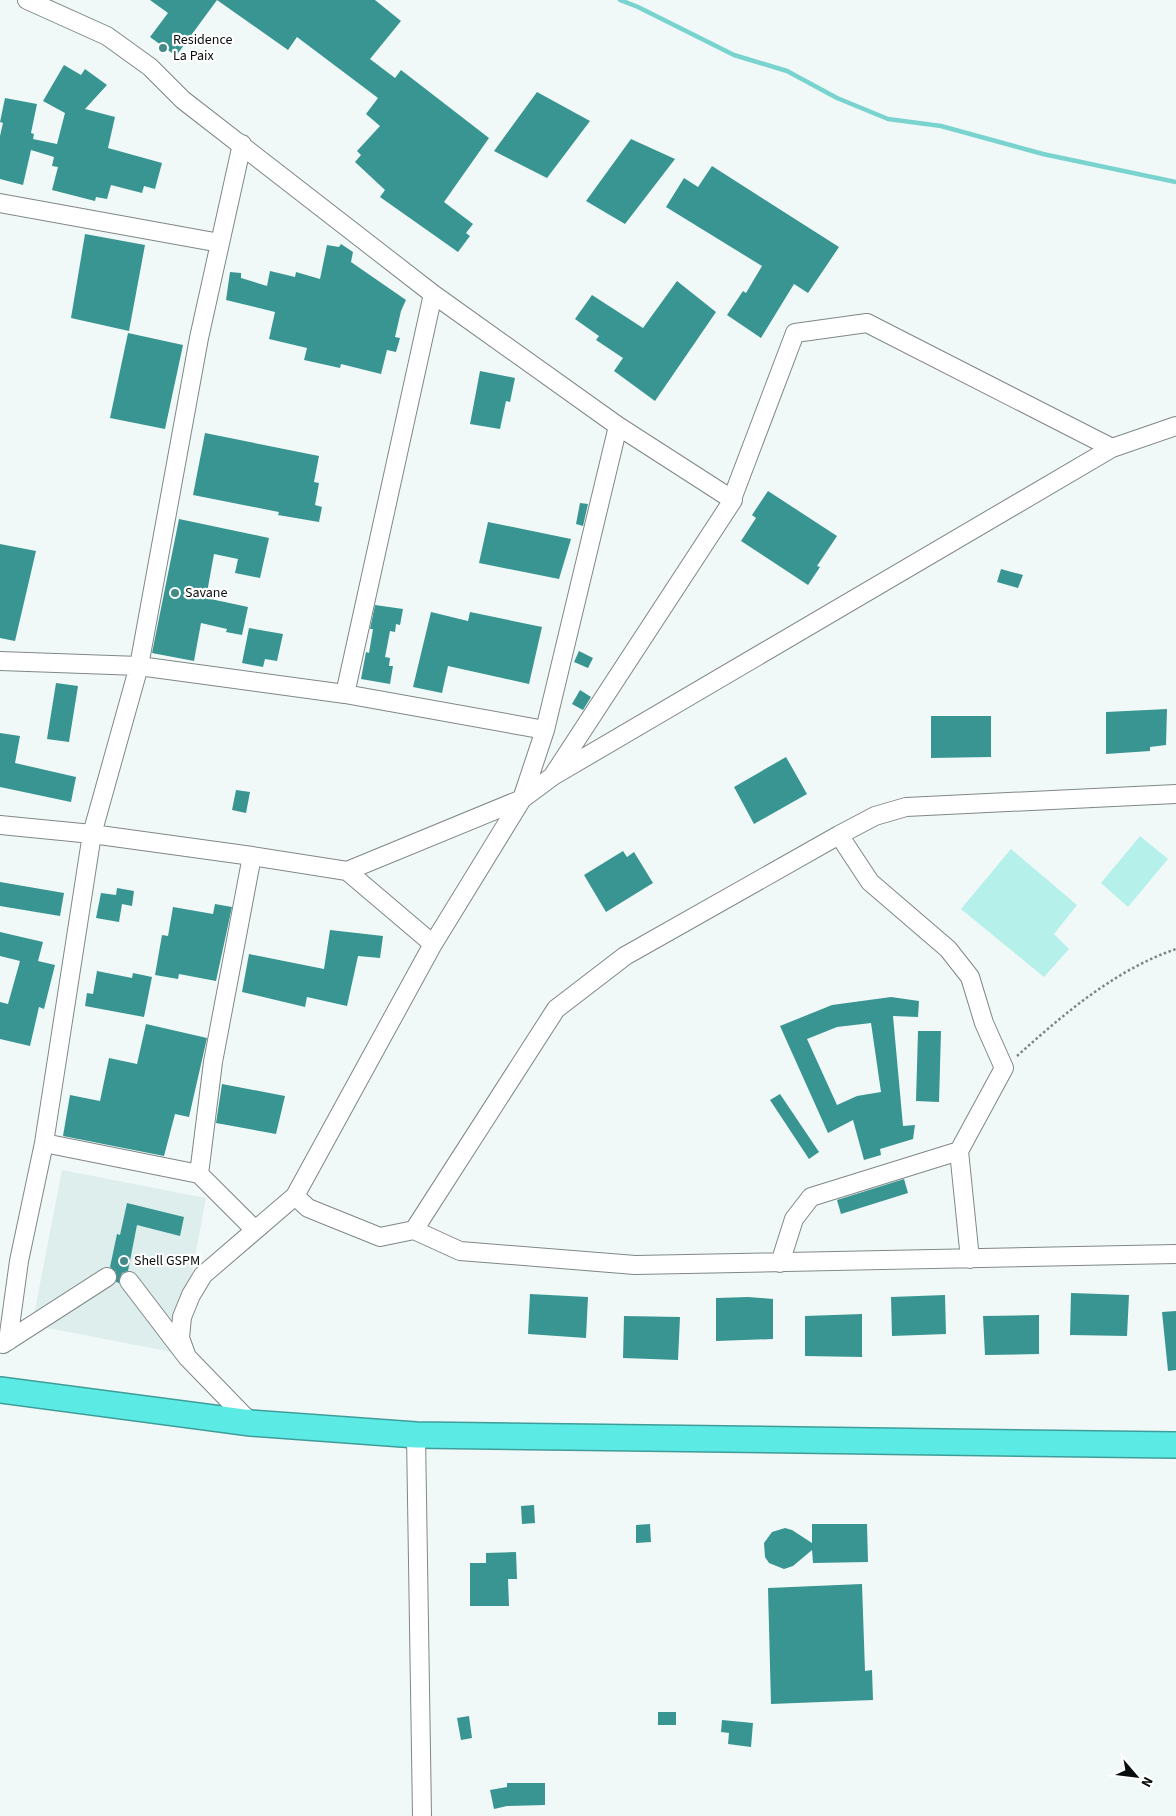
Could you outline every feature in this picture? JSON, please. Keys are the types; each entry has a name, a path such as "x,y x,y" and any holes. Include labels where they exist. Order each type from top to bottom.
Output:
{"highway":[{"path":"0,1390 251,1423 416,1435 1176,1445"}],"street":[{"path":"27,0 107,36 150,67 183,100 433,294 618,426 732,498"},
{"path":"4,1343 44,1142 92,834 139,666 197,347 242,144"},
{"path":"0,202 220,243"},
{"path":"345,694 433,294"},
{"path":"553,776 732,498 795,334 867,323 1112,448"},
{"path":"187,1356 180,1338 182,1317 203,1275 254,1229 295,1196 433,944 522,800 545,730 618,426"},
{"path":"347,872 522,800 553,776 1112,448 1176,426"},
{"path":"0,661 139,666 345,694 545,730"},
{"path":"414,1230 556,1009 625,956 875,816 906,807 1176,794"},
{"path":"0,825 92,834 252,856 347,872 433,944"},
{"path":"839,835 870,882 948,949 970,977 984,1023 1004,1068 959,1152 970,1259"},
{"path":"199,1174 213,1062 252,856"},
{"path":"44,1142 199,1174 254,1229"},
{"path":"780,1263 794,1219 810,1197 959,1152"},
{"path":"295,1196 308,1208 380,1237 414,1230 460,1251 635,1264 780,1263 1176,1254"},
{"path":"4,1343 107,1277"},
{"path":"129,1281 187,1356 251,1423"},
{"path":"416,1435 422,1816"}],"path":[{"path":"1004,1068 1092,994 1148,959 1176,949"}],"shaded area":[{"path":"1140,836 1168,859 1128,907 1101,883"},
{"path":"1011,849 1077,905 1054,934 1069,949 1044,977 961,909"},
{"path":"62,1170 206,1198 177,1353 32,1325"}],"building":[{"path":"150,0 217,0 176,56 150,37 168,13"},
{"path":"217,0 375,0 401,21 370,59 395,78 401,70 489,138 444,202 473,224 466,233 470,236 458,252 380,197 385,190 355,162 361,155 357,151 380,126 366,114 378,98 297,37 288,50"},
{"path":"64,65 81,75 85,69 107,85 85,109 115,117 108,148 162,163 155,189 144,186 142,193 111,185 107,199 96,197 95,201 52,190 58,167 52,166 54,157 31,150 23,185 0,179 0,136 3,123 0,122 5,98 37,104 31,133 34,134 33,139 57,144 65,113 43,101"},
{"path":"537,92 590,121 547,178 494,151"},
{"path":"631,139 675,159 625,224 586,201"},
{"path":"712,166 839,247 808,293 794,284 761,338 727,315 743,291 746,293 762,266 666,207 684,178 698,187"},
{"path":"85,234 145,245 129,331 71,318"},
{"path":"341,244 353,252 351,262 406,300 401,311 395,337 400,338 396,352 387,350 381,374 341,364 340,368 304,360 307,348 269,339 275,312 226,300 230,272 241,273 241,278 267,286 270,271 295,277 296,272 320,279 327,245 339,247"},
{"path":"677,281 716,312 655,401 614,371 623,358 596,340 599,336 575,319 592,295 643,328"},
{"path":"128,333 183,345 165,429 110,418"},
{"path":"480,371 515,378 510,402 506,401 500,429 470,424"},
{"path":"205,433 319,456 314,482 319,483 315,505 322,507 319,522 278,515 279,512 193,495"},
{"path":"768,491 837,536 817,566 820,567 808,585 741,541 756,518 752,515"},
{"path":"580,503 588,504 583,526 576,524"},
{"path":"179,519 269,538 260,578 235,573 238,559 214,554 206,598 248,607 242,635 226,632 227,629 201,623 194,661 152,653"},
{"path":"488,522 571,539 559,579 479,563"},
{"path":"0,544 36,551 15,641 0,638"},
{"path":"1001,569 1023,575 1018,588 997,582"},
{"path":"375,605 403,609 400,625 396,624 395,632 390,631 385,657 390,658 389,666 393,666 390,684 361,679 366,652 369,653 373,629 370,629"},
{"path":"431,612 468,621 470,612 542,627 529,684 448,666 442,693 413,687"},
{"path":"249,628 283,634 277,661 265,659 263,667 242,663"},
{"path":"579,651 593,658 588,668 574,662"},
{"path":"56,683 78,686 69,742 47,739"},
{"path":"580,690 591,697 583,710 572,704"},
{"path":"1167,709 1166,745 1150,747 1150,751 1106,754 1106,712"},
{"path":"931,716 991,716 991,757 931,758"},
{"path":"0,733 20,736 15,763 76,777 71,802 0,787"},
{"path":"786,757 807,794 754,824 734,787"},
{"path":"236,790 250,792 246,813 232,810"},
{"path":"623,851 627,857 634,852 653,883 606,912 584,875"},
{"path":"0,882 64,893 60,916 0,906"},
{"path":"117,888 134,891 132,906 122,904 119,922 96,918 101,893 116,895"},
{"path":"215,904 232,907 216,981 179,974 178,979 155,975 162,935 168,936 173,907 213,914"},
{"path":"330,930 383,936 380,958 358,956 347,1006 307,997 305,1007 242,992 249,954 324,969"},
{"path":"0,932 43,942 38,961 55,965 44,1009 39,1007 30,1046 0,1039 0,1002 8,1004 20,961 0,956"},
{"path":"97,971 132,978 133,973 152,977 144,1017 85,1006 87,993 93,994"},
{"path":"891,997 919,1001 918,1017 893,1016 903,1126 915,1125 913,1139 880,1149 881,1155 864,1160 853,1120 828,1133 780,1026 832,1005","holes":["871,1023 881,1092 857,1096 837,1105 807,1039 837,1027"]},
{"path":"146,1024 207,1038 189,1117 175,1114 164,1156 63,1136 70,1095 100,1101 109,1058 137,1064"},
{"path":"918,1031 941,1031 939,1102 916,1101"},
{"path":"222,1084 285,1096 276,1134 216,1123"},
{"path":"780,1094 819,1152 809,1159 770,1100"},
{"path":"904,1179 908,1193 841,1214 837,1200"},
{"path":"127,1203 184,1217 180,1236 137,1225 128,1271 122,1273 119,1283 116,1282 116,1272 110,1267 117,1234 120,1235"},
{"path":"1071,1293 1129,1295 1127,1336 1070,1335"},
{"path":"530,1294 588,1297 586,1338 528,1334"},
{"path":"945,1295 946,1334 892,1336 891,1297"},
{"path":"748,1297 773,1299 773,1339 716,1341 716,1298"},
{"path":"1176,1311 1176,1370 1168,1371 1162,1312"},
{"path":"862,1314 862,1357 805,1356 805,1316"},
{"path":"1039,1315 1039,1354 985,1355 983,1316"},
{"path":"624,1316 680,1317 678,1360 623,1358"},
{"path":"534,1505 535,1523 522,1524 521,1506"},
{"path":"650,1524 651,1542 636,1543 636,1525"},
{"path":"812,1524 867,1524 868,1562 813,1563 812,1550 793,1566 784,1569 769,1563 765,1557 764,1543 772,1532 785,1528 792,1530 812,1543"},
{"path":"516,1552 517,1579 508,1579 509,1606 470,1606 470,1563 486,1563 486,1553"},
{"path":"862,1584 865,1671 872,1670 873,1700 771,1704 768,1588"},
{"path":"658,1712 676,1712 676,1725 658,1725"},
{"path":"469,1716 472,1738 461,1740 457,1718"},
{"path":"722,1720 753,1723 751,1747 728,1744 729,1733 721,1732"},
{"path":"507,1783 545,1783 545,1805 507,1806 494,1809 490,1790 507,1787"}],"waterway":[{"path":"620,0 638,7 734,55 787,71 837,98 888,119 941,126 1043,154 1176,182"}],"place":[{"name":"Residence La Paix","path":"163,48"},
{"name":"Savane","path":"175,593"},
{"name":"Shell GSPM","path":"124,1261"}]}
